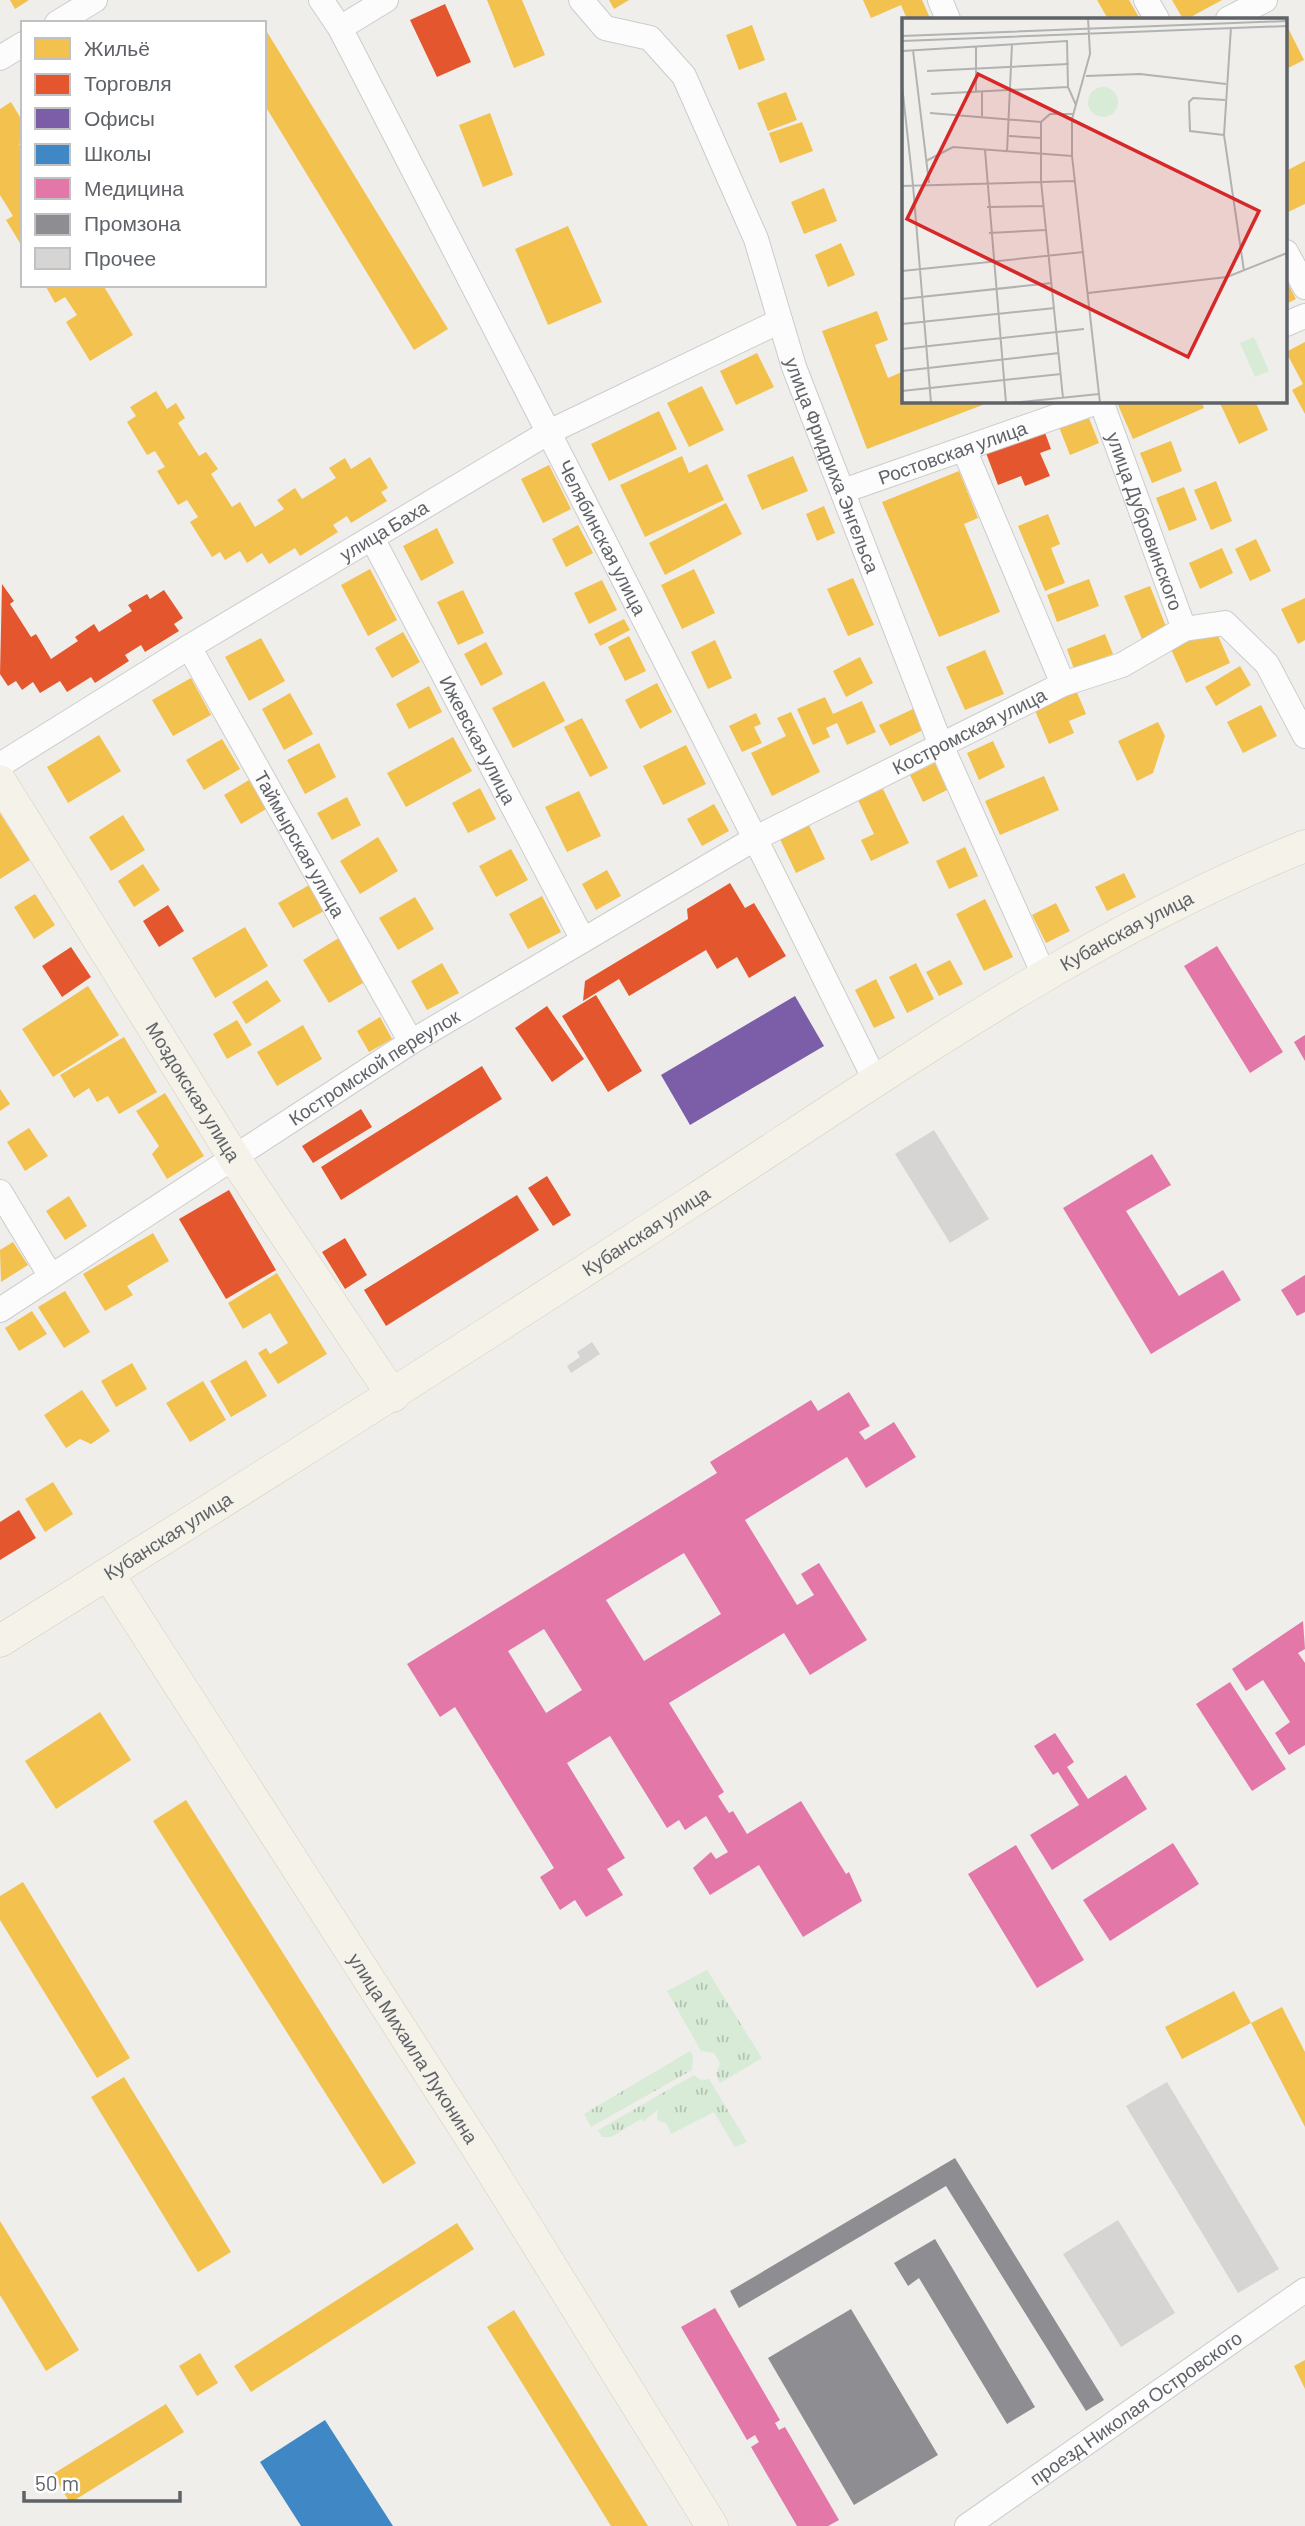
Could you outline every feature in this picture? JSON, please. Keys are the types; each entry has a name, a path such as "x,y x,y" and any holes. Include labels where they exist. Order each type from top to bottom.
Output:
{"main road":[{"name":"Моздокская улица","path":"0,781 235,1159 393,1396"},
{"name":"Кубанская улица","path":"0,1641 393,1396 1044,975 1255,866 1305,846"},
{"name":"улица Михаила Луконина","path":"108,1574 482,2155 712,2526"}],"street":[{"path":"60,21 95,0"},
{"name":"Челябинская улица","path":"321,0 340,28 548,432 756,838 876,1082"},
{"path":"340,28 386,0"},
{"name":"улица Фридриха Энгельса","path":"581,0 605,28 650,38 663,49 684,76 756,239 794,367 940,743 1044,975"},
{"path":"940,0 948,18"},
{"path":"1146,0 1156,18"},
{"path":"1230,18 1265,0"},
{"path":"0,58 21,45"},
{"path":"1288,256 1305,287"},
{"path":"1288,323 1305,316"},
{"name":"улица Баха","path":"0,765 189,647 548,432 780,321"},
{"name":"Ростовская улица","path":"843,491 1098,402"},
{"name":"улица Дубровинского","path":"1101,402 1184,629 1225,623 1267,664 1305,736"},
{"path":"964,449 1063,684"},
{"name":"Ижевская улица","path":"372,538 583,940"},
{"name":"Костромская улица","path":"756,838 940,743 1063,684 1122,665 1184,629"},
{"name":"Таймырская улица","path":"189,647 411,1042"},
{"name":"Костромской переулок","path":"0,1310 411,1042 756,838"},
{"path":"0,1192 50,1275"},
{"name":"проезд Николая Островского","path":"967,2526 1305,2290"}],"green space":[{"path":"707,1970 762,2058 720,2083 716,2075 720,2063 714,2053 701,2051 667,1991"},
{"path":"690,2051 693,2056 692,2070 591,2127 584,2114"},
{"path":"694,2075 701,2080 709,2079 747,2142 735,2147 714,2112 671,2134 666,2123 657,2120 658,2109 643,2122 641,2119 611,2137 602,2137 598,2130"}],"building: Жильё":[{"path":"10,0 29,0 15,9"},
{"path":"487,0 522,0 545,55 514,68"},
{"path":"609,0 629,0 614,9"},
{"path":"863,0 922,0 930,18 907,18 901,5 871,18"},
{"path":"1097,0 1129,0 1139,18 1107,18"},
{"path":"1172,0 1222,0 1189,18 1182,18"},
{"path":"752,25 765,60 739,70 726,35"},
{"path":"1288,28 1304,60 1288,68"},
{"path":"266,30 448,329 414,350 266,107"},
{"path":"786,92 797,120 768,131 757,103"},
{"path":"11,102 21,119 21,245 6,220 13,216 0,195 0,109"},
{"path":"490,113 513,175 483,187 459,125"},
{"path":"802,122 813,151 780,163 769,133"},
{"path":"1305,161 1305,204 1288,212 1288,170"},
{"path":"824,188 837,221 804,234 791,202"},
{"path":"568,226 602,302 548,325 515,249"},
{"path":"841,243 855,275 828,287 815,255"},
{"path":"1288,284 1296,299 1288,303"},
{"path":"46,287 104,287 133,335 90,361 66,322 77,315 65,297 55,303"},
{"path":"877,311 888,340 875,345 888,378 902,372 902,402 990,402 867,449 822,331"},
{"path":"1305,342 1305,414 1292,390 1303,384 1288,351"},
{"path":"757,353 774,387 736,405 720,371"},
{"path":"702,386 724,430 689,447 667,403"},
{"path":"156,391 167,409 176,403 185,418 178,423 199,456 206,452 218,469 211,474 232,507 240,502 255,527 284,509 277,500 295,488 302,499 336,478 329,468 345,458 351,469 370,457 388,488 381,492 387,501 351,523 347,516 333,525 338,532 300,556 295,548 269,564 262,553 247,563 240,551 225,560 220,552 212,557 190,522 198,517 187,500 178,505 157,471 165,467 155,451 147,455 127,422 136,416 130,407"},
{"path":"1125,402 1201,402 1204,408 1133,439 1118,405"},
{"path":"1219,402 1255,402 1268,430 1239,444"},
{"path":"659,411 677,449 609,481 591,444"},
{"path":"1088,416 1099,443 1070,455 1059,427"},
{"path":"1171,441 1182,471 1152,483 1140,453"},
{"path":"682,456 689,473 707,464 724,500 645,537 620,485"},
{"path":"793,456 808,491 762,510 747,475"},
{"path":"549,465 571,509 543,523 521,479"},
{"path":"959,471 978,518 964,524 1000,612 939,637 882,502"},
{"path":"1216,481 1232,521 1211,530 1194,490"},
{"path":"1184,487 1197,520 1169,531 1156,498"},
{"path":"726,503 742,534 665,575 649,543"},
{"path":"824,506 835,533 817,541 806,514"},
{"path":"1048,514 1060,544 1051,548 1065,583 1045,591 1018,526"},
{"path":"578,525 593,553 566,567 552,539"},
{"path":"437,528 454,563 421,581 403,546"},
{"path":"1256,539 1271,571 1250,581 1235,549"},
{"path":"1222,548 1233,573 1200,589 1189,563"},
{"path":"370,569 397,620 368,636 341,585"},
{"path":"694,569 715,613 682,629 661,585"},
{"path":"853,578 874,625 848,636 827,589"},
{"path":"1089,579 1099,606 1057,622 1047,595"},
{"path":"602,580 617,610 589,624 574,593"},
{"path":"1150,586 1167,629 1142,639 1124,596"},
{"path":"463,590 484,633 458,645 437,602"},
{"path":"1305,598 1305,640 1298,644 1281,609"},
{"path":"624,619 630,630 600,646 594,634"},
{"path":"1215,629 1230,663 1186,683 1171,649"},
{"path":"403,632 420,662 392,678 375,648"},
{"path":"1105,634 1113,654 1074,669 1067,649"},
{"path":"629,636 646,671 625,681 608,647"},
{"path":"261,638 285,681 249,701 225,657"},
{"path":"715,640 732,678 708,689 691,652"},
{"path":"486,642 503,674 481,686 464,654"},
{"path":"985,650 1004,694 965,710 946,667"},
{"path":"860,657 873,683 846,697 833,671"},
{"path":"1240,666 1251,685 1216,706 1205,687"},
{"path":"191,678 211,715 173,736 152,700"},
{"path":"544,681 565,721 513,748 492,708"},
{"path":"657,683 672,712 640,729 625,700"},
{"path":"429,686 442,712 409,729 396,704"},
{"path":"1076,690 1086,714 1069,721 1074,733 1049,744 1034,708"},
{"path":"290,693 313,734 284,750 262,709"},
{"path":"825,697 833,714 862,701 876,732 847,745 837,723 826,728 830,737 813,745 797,709"},
{"path":"1261,705 1277,736 1243,753 1227,722"},
{"path":"913,709 923,730 890,746 879,725"},
{"path":"791,712 820,772 772,796 751,753 786,736 777,718"},
{"path":"756,713 761,724 754,727 762,743 742,752 729,726"},
{"path":"582,718 608,768 590,777 564,727"},
{"path":"1158,722 1165,736 1153,773 1137,781 1118,741"},
{"path":"99,735 121,771 68,803 47,767"},
{"path":"453,737 472,771 406,807 387,773"},
{"path":"222,739 240,769 204,790 186,760"},
{"path":"993,741 1005,767 979,780 967,753"},
{"path":"319,743 336,777 305,794 287,760"},
{"path":"686,745 706,784 663,805 643,766"},
{"path":"935,763 947,790 923,802 910,775"},
{"path":"1044,776 1059,810 1000,835 985,801"},
{"path":"249,780 266,809 241,824 224,795"},
{"path":"480,788 496,819 468,833 452,803"},
{"path":"883,789 909,843 871,861 861,840 874,834 858,800"},
{"path":"579,791 601,836 567,852 545,807"},
{"path":"347,797 361,825 332,840 317,813"},
{"path":"714,804 729,831 702,846 687,819"},
{"path":"0,813 30,860 0,879"},
{"path":"123,815 145,850 111,871 89,837"},
{"path":"807,821 825,859 796,873 778,835"},
{"path":"378,837 398,871 360,894 340,861"},
{"path":"965,847 978,876 949,889 936,861"},
{"path":"511,849 528,880 496,897 479,866"},
{"path":"143,864 160,890 134,907 118,881"},
{"path":"607,870 621,896 596,910 582,884"},
{"path":"1124,873 1136,897 1107,911 1095,887"},
{"path":"311,884 326,910 293,928 278,903"},
{"path":"35,894 55,925 34,939 14,907"},
{"path":"542,896 561,932 528,949 509,914"},
{"path":"415,897 434,929 398,950 379,918"},
{"path":"985,899 1013,957 984,971 956,914"},
{"path":"1056,903 1070,931 1046,943 1032,915"},
{"path":"245,927 268,966 215,998 192,958"},
{"path":"342,936 368,980 329,1003 303,960"},
{"path":"950,960 963,984 939,996 926,972"},
{"path":"442,963 459,993 427,1010 411,981"},
{"path":"916,963 934,999 907,1013 889,977"},
{"path":"876,979 895,1018 874,1028 855,990"},
{"path":"267,980 281,1001 246,1024 232,1002"},
{"path":"88,986 119,1035 53,1077 22,1029"},
{"path":"380,1017 392,1039 369,1052 357,1031"},
{"path":"237,1020 252,1045 227,1059 213,1034"},
{"path":"303,1025 322,1059 277,1086 257,1052"},
{"path":"124,1037 157,1092 119,1114 108,1096 97,1102 89,1088 74,1098 60,1075"},
{"path":"0,1089 10,1104 0,1111"},
{"path":"165,1093 204,1156 167,1179 152,1154 159,1146 136,1111"},
{"path":"29,1128 48,1156 25,1171 7,1142"},
{"path":"69,1196 87,1226 65,1240 46,1211"},
{"path":"153,1233 169,1261 127,1286 133,1295 105,1311 83,1274"},
{"path":"13,1242 28,1265 1,1282 0,1250"},
{"path":"277,1273 327,1354 278,1384 258,1353 266,1348 270,1354 288,1343 270,1313 243,1329 228,1303"},
{"path":"65,1291 90,1332 64,1348 38,1307"},
{"path":"32,1311 47,1334 19,1351 5,1328"},
{"path":"246,1360 267,1396 231,1417 210,1381"},
{"path":"132,1363 147,1389 116,1407 101,1381"},
{"path":"203,1381 226,1420 190,1442 166,1403"},
{"path":"82,1390 110,1431 91,1444 80,1439 66,1448 44,1415"},
{"path":"53,1482 73,1514 45,1532 25,1499"},
{"path":"100,1712 131,1760 56,1809 25,1761"},
{"path":"186,1800 416,2163 383,2184 153,1821"},
{"path":"23,1882 130,2058 97,2078 0,1920 0,1896"},
{"path":"1234,1991 1251,2023 1182,2059 1165,2027"},
{"path":"1282,2007 1305,2052 1305,2127 1251,2023"},
{"path":"124,2077 231,2252 198,2272 91,2097"},
{"path":"0,2221 79,2350 46,2371 0,2295"},
{"path":"457,2223 474,2249 251,2392 234,2366"},
{"path":"514,2310 648,2526 611,2526 487,2327"},
{"path":"200,2353 218,2383 197,2396 179,2366"},
{"path":"1305,2360 1305,2389 1294,2366"},
{"path":"166,2404 184,2432 70,2503 53,2474"}],"building: Торговля":[{"path":"445,4 471,62 437,77 410,20"},
{"path":"1044,430 1051,449 1040,453 1050,476 1025,486 1021,476 998,485 986,453"},
{"path":"2,584 14,601 10,604 31,637 36,634 51,659 78,641 75,637 94,624 99,632 132,611 128,605 147,594 150,599 164,590 183,618 174,624 179,631 145,652 141,645 125,655 129,661 95,683 91,677 67,692 60,681 40,693 33,682 22,690 16,681 8,686 0,674"},
{"path":"730,883 745,908 754,903 786,956 749,978 737,957 717,969 706,950 629,996 619,979 583,1001 585,981 688,919 687,909"},
{"path":"168,905 184,931 159,947 143,921"},
{"path":"71,947 91,977 62,997 42,966"},
{"path":"596,995 642,1071 608,1092 562,1016"},
{"path":"547,1006 584,1059 552,1082 515,1028"},
{"path":"482,1066 502,1099 341,1200 321,1167"},
{"path":"361,1109 372,1127 313,1163 302,1146"},
{"path":"547,1176 571,1215 553,1226 528,1188"},
{"path":"229,1190 276,1270 226,1299 179,1219"},
{"path":"517,1195 539,1230 386,1326 364,1290"},
{"path":"345,1238 367,1275 345,1289 322,1252"},
{"path":"19,1510 36,1538 0,1560 0,1522"}],"building: Офисы":[{"path":"795,996 824,1046 690,1125 661,1075"}],"building: Школы":[{"path":"325,2420 393,2526 301,2526 260,2462"}],"building: Медицина":[{"path":"1217,946 1283,1052 1250,1073 1184,966"},
{"path":"1305,1035 1305,1061 1294,1042"},
{"path":"1152,1154 1171,1185 1126,1211 1179,1296 1223,1270 1241,1300 1151,1354 1063,1208"},
{"path":"1305,1275 1305,1312 1297,1316 1281,1290"},
{"path":"849,1392 870,1426 859,1432 865,1440 894,1422 916,1457 866,1488 847,1457 745,1520 797,1605 814,1595 801,1574 819,1563 867,1640 810,1675 784,1633 669,1703 724,1792 718,1796 729,1813 733,1811 747,1834 801,1801 846,1874 849,1872 862,1901 803,1937 759,1865 710,1895 693,1868 711,1852 716,1859 728,1852 706,1816 685,1830 679,1820 667,1828 610,1736 567,1763 625,1858 607,1869 623,1895 586,1917 575,1900 560,1910 540,1877 554,1868 455,1707 440,1717 407,1664 717,1473 710,1462 811,1400 818,1411","holes":["684,1553 721,1614 644,1661 606,1600","544,1629 582,1690 546,1713 508,1651"]},
{"path":"1303,1621 1305,1649 1298,1653 1305,1663 1305,1745 1289,1755 1275,1733 1290,1722 1263,1680 1246,1691 1232,1669"},
{"path":"1230,1682 1286,1769 1252,1791 1196,1704"},
{"path":"1055,1733 1074,1762 1067,1767 1088,1799 1126,1775 1147,1809 1052,1870 1030,1835 1079,1805 1058,1772 1053,1775 1034,1746"},
{"path":"1173,1843 1199,1884 1110,1941 1083,1900"},
{"path":"1016,1845 1084,1960 1037,1988 968,1874"},
{"path":"715,2308 780,2420 775,2423 779,2430 785,2427 839,2520 828,2526 797,2526 751,2447 759,2442 755,2435 747,2440 681,2327"}],"building: Промзона":[{"path":"955,2158 1104,2400 1086,2411 946,2186 739,2308 730,2291"},
{"path":"935,2239 1035,2407 1007,2424 919,2278 908,2286 894,2263"},
{"path":"851,2309 938,2455 854,2505 768,2358"}],"building: Прочее":[{"path":"934,1130 989,1219 950,1243 895,1154"},
{"path":"592,1342 600,1354 571,1373 567,1366 580,1357 577,1352"},
{"path":"1167,2082 1279,2269 1238,2293 1126,2106"},
{"path":"1118,2220 1175,2313 1121,2347 1063,2254"}]}
